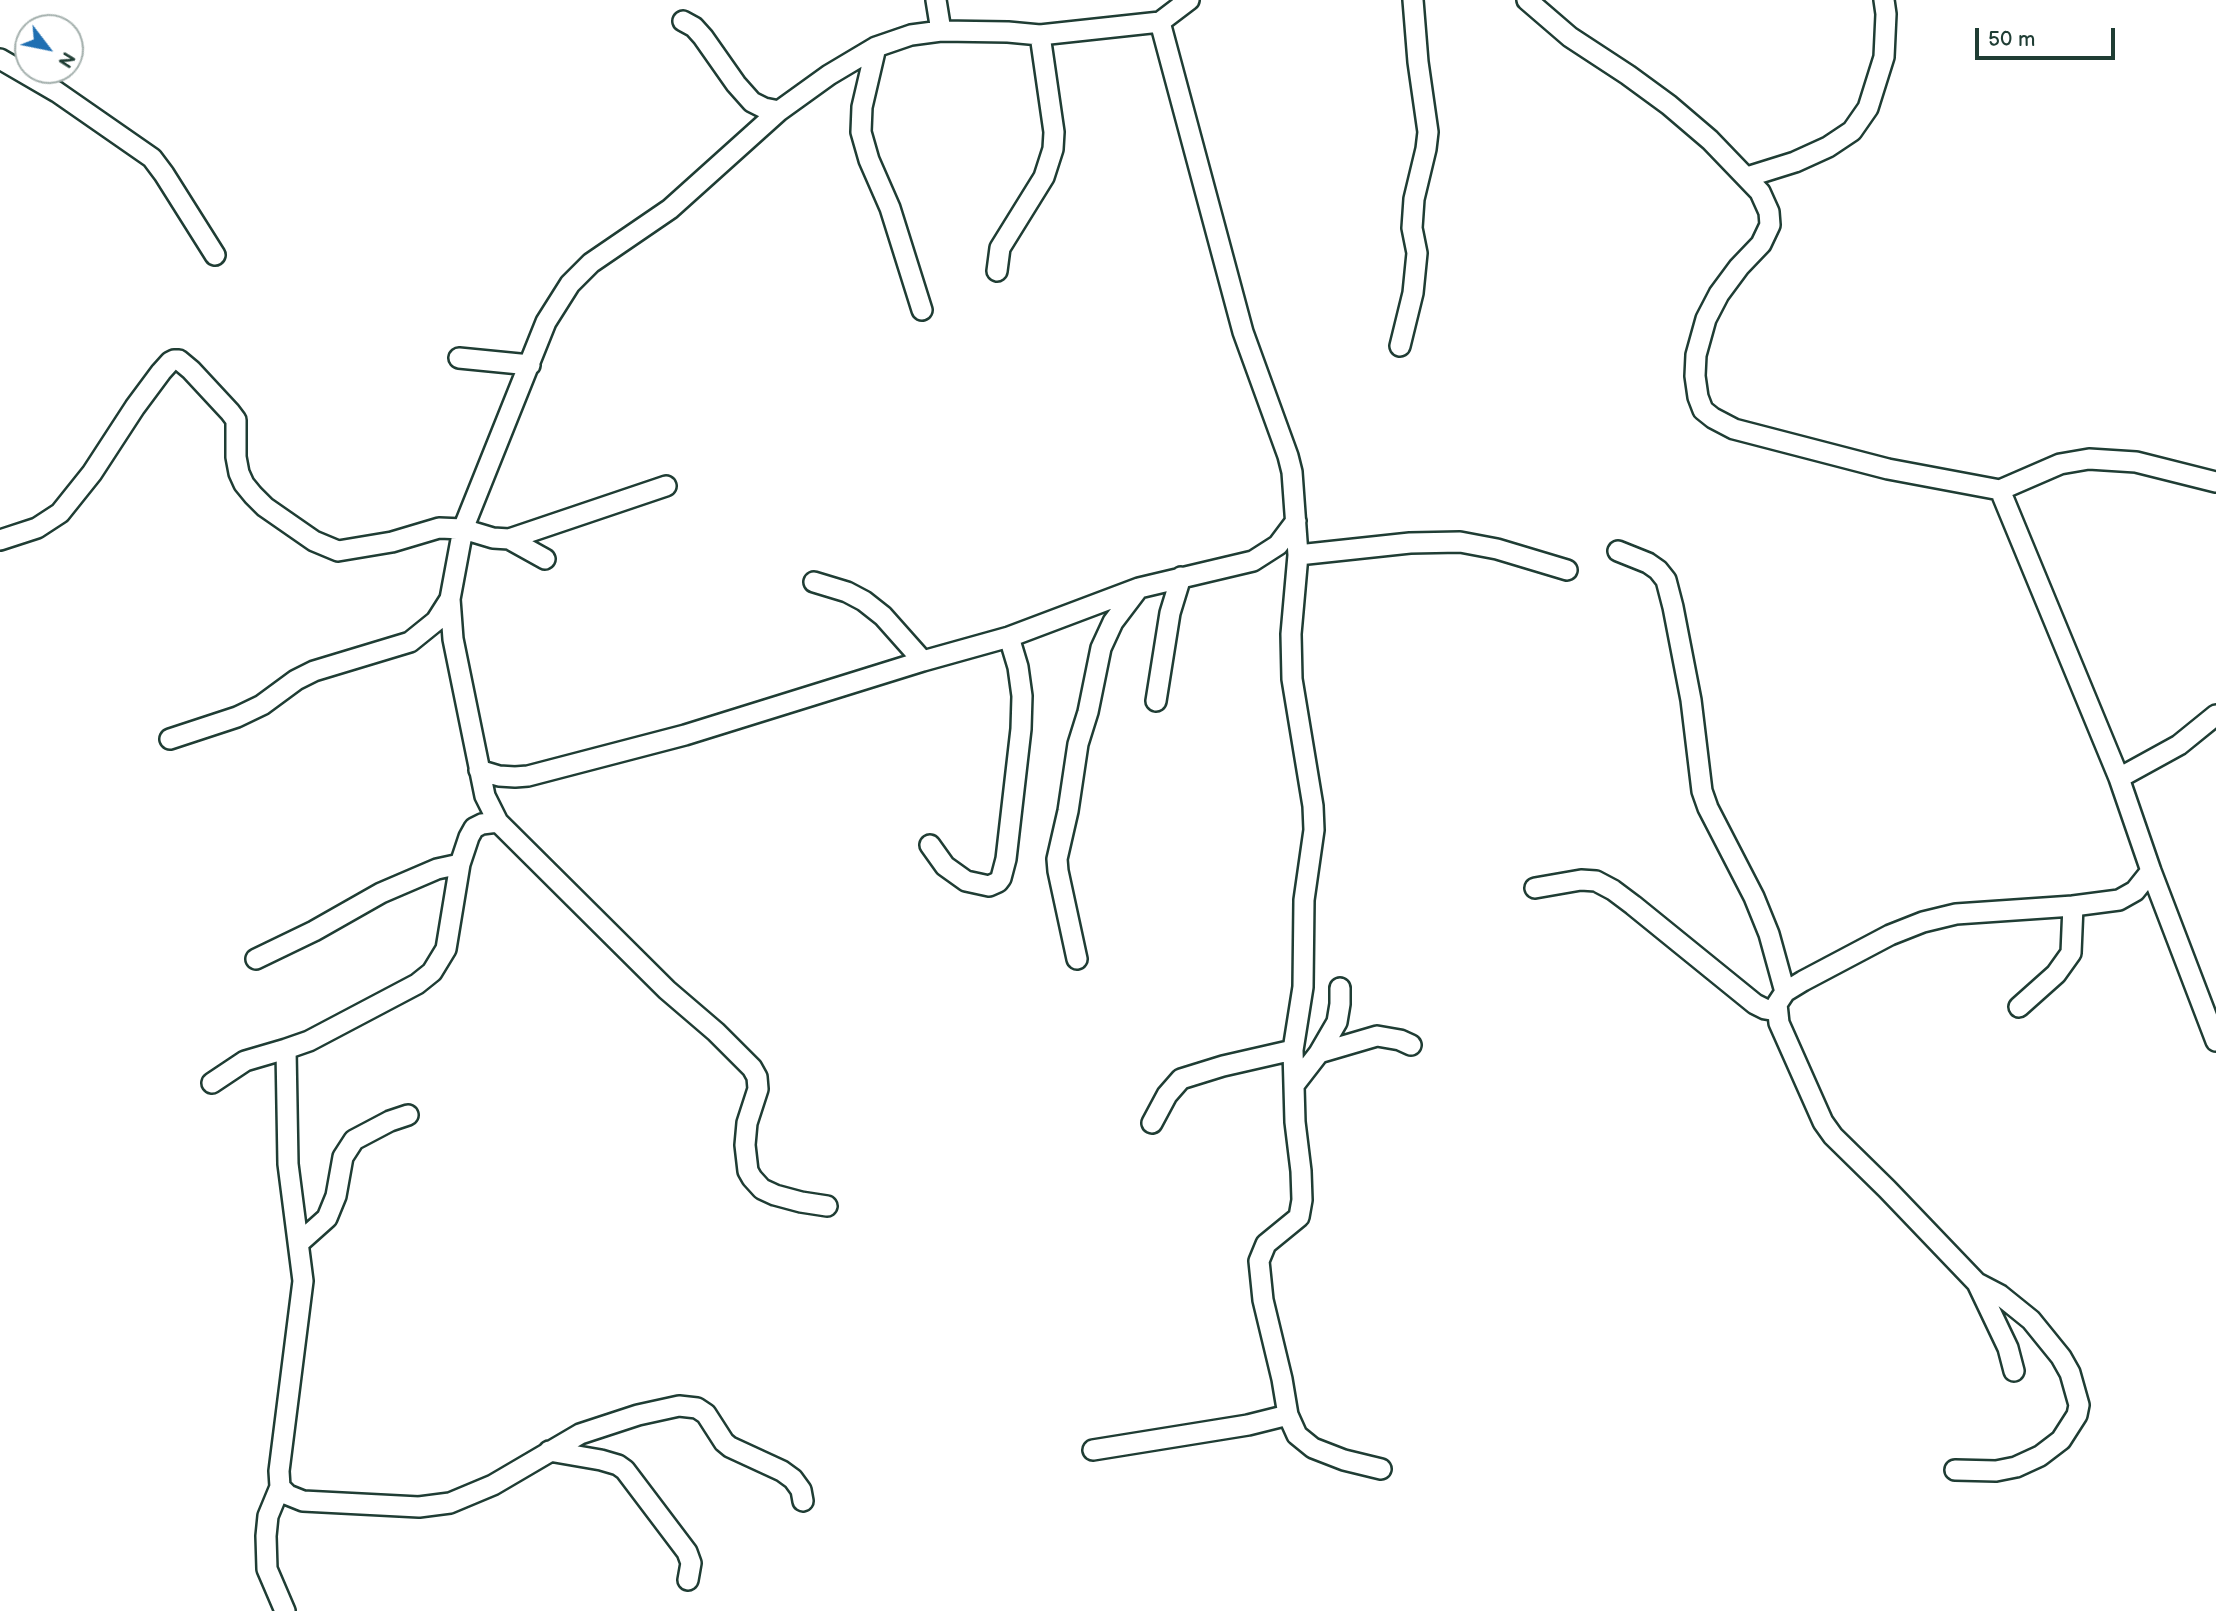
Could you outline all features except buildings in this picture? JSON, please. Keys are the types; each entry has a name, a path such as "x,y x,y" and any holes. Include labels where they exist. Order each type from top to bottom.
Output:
{"street":[{"path":"936,0 941,31"},
{"path":"827,1206 775,1195 762,1189 752,1178 748,1171 745,1145 747,1123 758,1089 757,1077 752,1068 716,1032 667,990 498,822 485,796 453,639 450,599 463,529 546,321 570,284 601,256 670,209 779,111 829,75 876,47 911,35 941,31 1008,32 1040,36 1160,22 1189,0"},
{"path":"1400,346 1413,293 1417,253 1412,228 1414,199 1428,132 1413,0"},
{"path":"1527,0 1570,37 1669,105 1710,140 1760,192 1769,212 1770,225 1761,244 1719,294 1706,319 1696,355 1698,397 1703,410 1713,418 1734,429 1888,469 2000,490 2060,464 2089,459 2136,462 2216,482"},
{"path":"1747,177 1796,162 1828,147 1852,131 1868,108 1884,57 1884,0"},
{"path":"683,21 694,27 703,37 752,102 779,111"},
{"path":"1160,22 1244,332 1288,456 1296,521 1298,555 1291,634 1292,679 1313,806 1314,830 1304,900 1303,987 1293,1050 1295,1122 1301,1171 1300,1211 1294,1223 1266,1244 1261,1252 1259,1269 1262,1300 1288,1415 1297,1435 1313,1448 1344,1460 1381,1469"},
{"path":"997,271 1000,248 1044,177 1053,149 1054,132 1040,36"},
{"path":"876,47 862,107 861,132 869,160 890,208 922,310"},
{"path":"0,59 57,92 152,158 215,255"},
{"path":"460,358 530,365"},
{"path":"0,540 37,528 60,513 92,473 161,372 174,360 179,360 191,370 236,421 236,457 244,484 265,507 314,541 338,551 392,541 439,528 463,529 493,538 509,539 666,486"},
{"path":"2000,490 2119,778 2151,871 2216,1041"},
{"path":"479,770 499,776 528,776 685,735 1009,637 1139,588 1253,561 1278,545 1296,521"},
{"path":"509,539 545,559"},
{"path":"1298,555 1409,543 1460,542 1567,570"},
{"path":"1618,551 1648,563 1658,570 1665,580 1673,607 1691,700 1702,791 1759,909 1785,992"},
{"path":"1156,701 1170,613 1181,577"},
{"path":"814,582 847,592 864,601 883,616 923,661"},
{"path":"1077,959 1057,859 1067,819 1078,744 1088,712 1101,648 1113,622 1139,588"},
{"path":"170,739 237,717 262,705 296,680 314,671 410,642 436,621 450,599"},
{"path":"930,845 945,866 966,881 989,886 1001,878 1006,859 1021,729 1022,696 1009,637"},
{"path":"2119,778 2179,745 2216,715"},
{"path":"212,1083 245,1061 309,1041 417,984 432,972 446,949 460,864 469,837 474,828 498,822"},
{"path":"256,959 314,931 381,893 437,869 460,864"},
{"path":"1955,1470 1996,1471 2016,1467 2040,1456 2061,1440 2077,1415 2079,1405 2070,1373 2053,1345 2031,1320 2012,1303 1977,1283 1833,1136 1823,1122 1779,1023 1777,1004 1785,992 1891,935 1942,916 2119,900 2135,891 2151,871"},
{"path":"1535,888 1581,880 1596,881 1633,905 1755,1004 1777,1011"},
{"path":"2019,1007 2056,974 2071,953 2073,906"},
{"path":"1295,1084 1319,1053 1337,1022 1340,988"},
{"path":"1319,1053 1377,1037 1400,1040 1411,1045"},
{"path":"285,1611 267,1569 266,1558 268,1516 280,1487 279,1471 303,1281 288,1164 286,1049"},
{"path":"1152,1123 1167,1095 1181,1079 1293,1050"},
{"path":"299,1243 327,1217 336,1196 343,1157 354,1140 390,1121 408,1115"},
{"path":"1977,1283 2008,1348 2014,1371"},
{"path":"280,1487 288,1495 303,1501 419,1507 450,1503 493,1485 580,1434 639,1415 679,1406 697,1408 706,1413 730,1447 782,1471 793,1479 801,1490 803,1501"},
{"path":"1093,1450 1248,1425 1288,1415"},
{"path":"549,1451 601,1460 625,1470 687,1552 691,1563 688,1580"}]}
